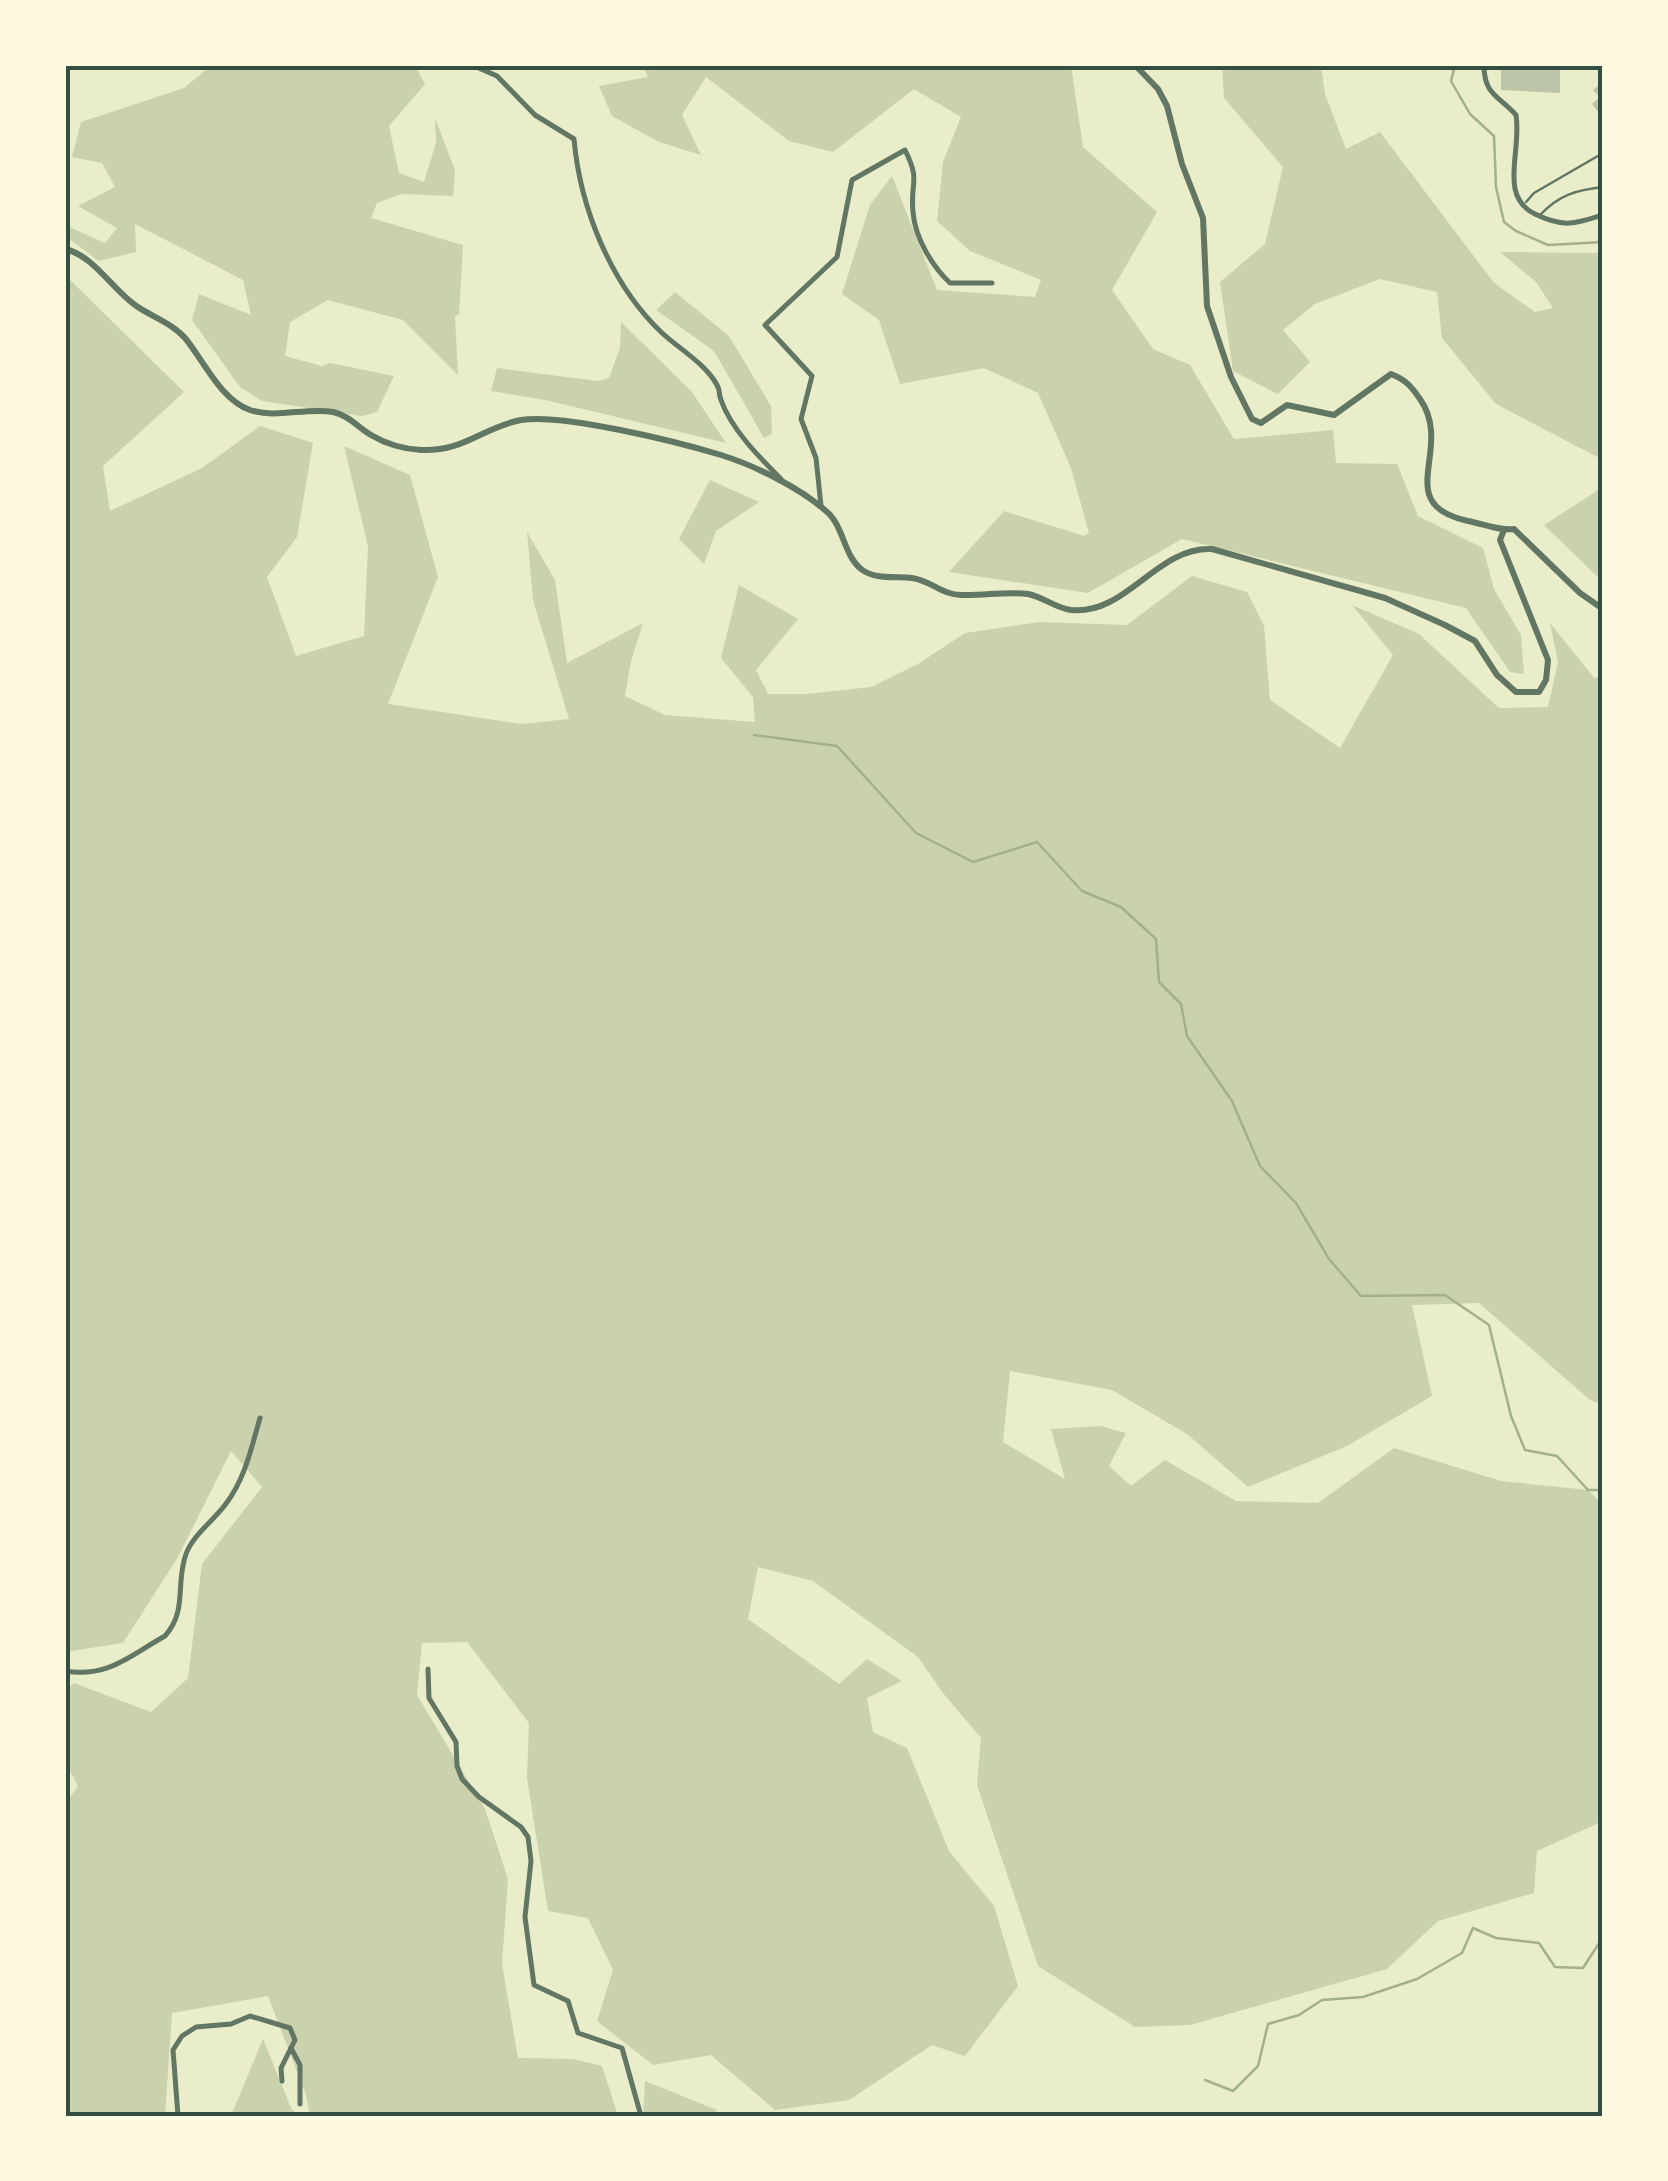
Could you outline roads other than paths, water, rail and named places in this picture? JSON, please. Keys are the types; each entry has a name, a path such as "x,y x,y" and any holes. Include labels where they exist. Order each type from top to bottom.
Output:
{"street":[{"path":"472,65 497,76 535,115 574,139 577,171 610,265 660,332 718,386 721,401 748,447 787,484 824,508 850,556 863,571 874,576 918,578 943,593 961,596 996,592 1032,595 1067,610 1090,610 1110,602 1180,553 1194,548 1212,549 1385,598 1475,640 1496,675 1516,692 1539,692 1546,680 1548,660 1507,561 1500,540 1504,530"},
{"path":"1136,65 1158,89 1167,106 1182,164 1203,218 1208,306 1231,377 1252,419 1261,422 1287,405 1334,415 1391,374 1407,380 1428,411 1432,458 1426,490 1436,510 1504,530 1514,528 1580,593 1603,610"},
{"path":"1484,65 1484,82 1492,96 1516,114 1520,136 1513,190 1522,207 1554,224 1571,224 1603,215"},
{"path":"822,509 816,458 801,419 812,376 765,325 836,258 852,180 905,150 916,171 913,214 922,245 950,283 992,283"},
{"path":"65,249 84,258 134,304 182,334 222,388 249,410 270,414 342,414 391,444 432,450 447,450 518,421 556,419 722,456 787,484"},
{"path":"65,1671 91,1674 108,1668 165,1636 172,1628 182,1604 186,1552 226,1505 244,1476 260,1418"},
{"path":"428,1669 429,1698 456,1742 462,1779 528,1837 531,1861 524,1917 534,1985 568,2001 578,2033 622,2048 641,2116"},
{"path":"178,2116 173,2050 182,2036 196,2028 257,2016 290,2028 294,2040 281,2068 282,2081"},
{"path":"291,2048 300,2065 300,2104"}],"lane":[{"path":"1522,207 1534,193 1603,153"},
{"path":"1540,216 1554,201 1577,190 1603,187"}],"waterway":[{"path":"1455,65 1451,81 1470,114 1494,136 1496,187 1504,222 1548,245 1603,242"},
{"path":"754,735 837,746 916,833 973,862 1037,842 1082,891 1121,907 1156,939 1159,982 1181,1004 1187,1036 1232,1101 1260,1166 1296,1203 1329,1259 1361,1296 1445,1295 1489,1325 1511,1416 1525,1450 1557,1456 1588,1490 1603,1490"},
{"path":"1205,2080 1233,2091 1258,2066 1268,2024 1299,2015 1322,2000 1363,1997 1417,1979 1462,1953 1473,1928 1496,1938 1539,1943 1555,1967 1583,1968 1603,1937"}]}
